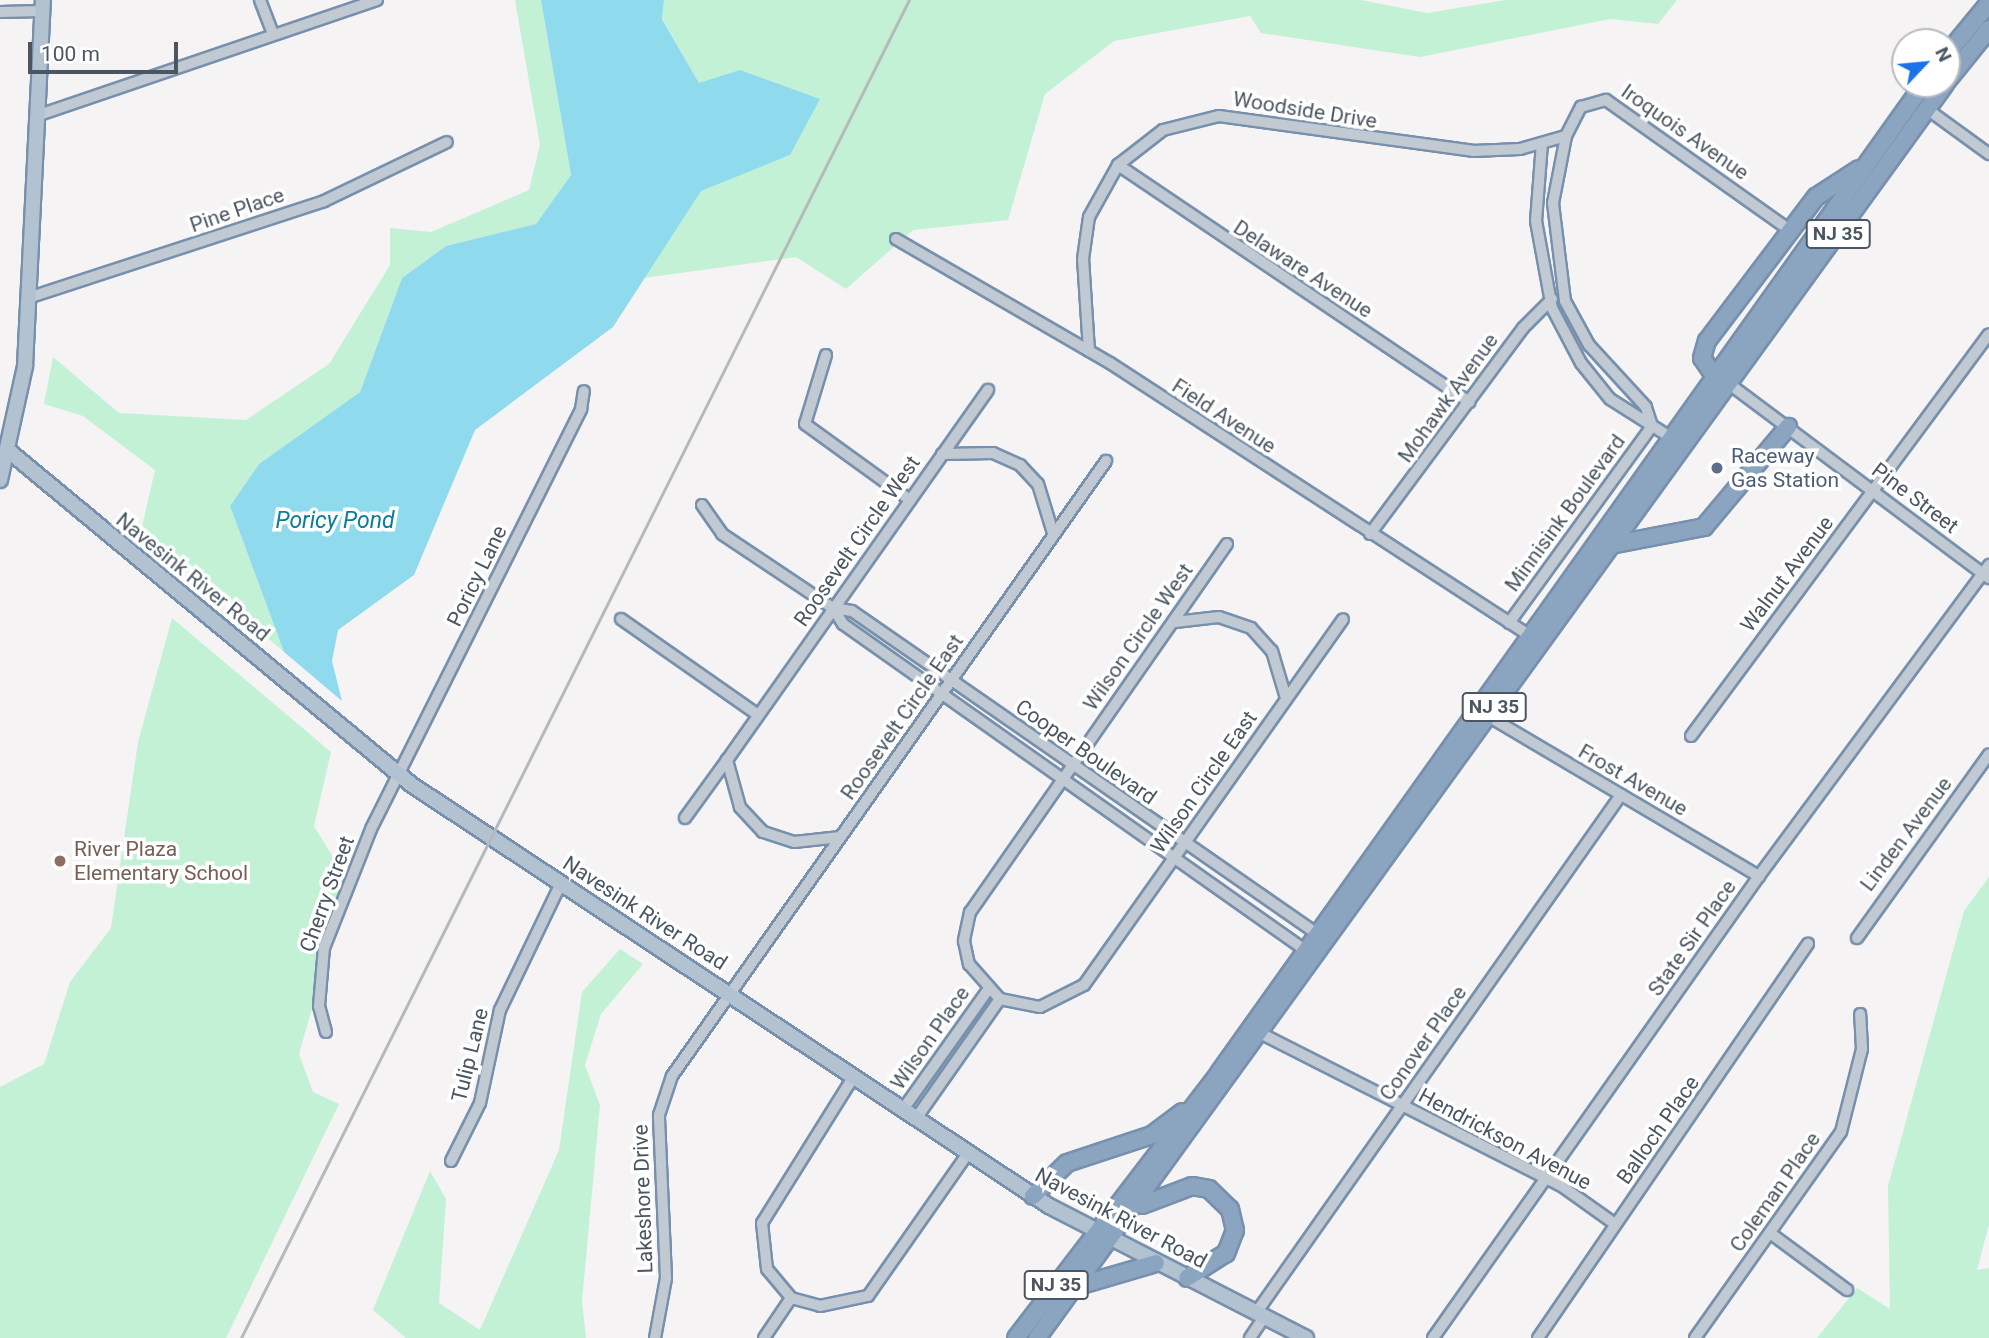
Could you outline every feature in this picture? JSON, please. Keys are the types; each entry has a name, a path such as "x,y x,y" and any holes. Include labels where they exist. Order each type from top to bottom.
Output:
{"highway":[{"path":"1961,37 1989,3"},
{"name":"NJ 35","path":"1961,64 1989,29"},
{"name":"NJ 35","path":"1016,1338 1104,1236 1527,634 1914,98"},
{"name":"NJ 35","path":"1037,1338 1076,1288 1104,1236 1131,1213 1262,1034 1934,98"},
{"path":"1715,376 1702,349 1828,186 1861,168"},
{"path":"1616,544 1704,527 1788,427"},
{"path":"1033,1196 1067,1163 1154,1134 1200,1097"},
{"path":"1131,1213 1180,1187 1221,1197 1234,1218 1233,1241 1219,1261 1186,1278"},
{"path":"1076,1288 1156,1263"}],"main road":[{"path":"0,480 31,297 42,6"},
{"name":"Navesink River Road","path":"5,449 399,776 904,1108 1033,1196 1104,1236 1306,1338"}],"street":[{"path":"260,0 273,34"},
{"path":"39,115 377,0"},
{"path":"0,12 42,6"},
{"name":"Iroquois Avenue","path":"1566,136 1587,102 1606,100 1791,231"},
{"path":"1927,108 1989,154"},
{"name":"Woodside Drive","path":"1089,351 1085,235 1097,198 1118,165 1163,131 1219,116 1434,149 1510,150 1566,136"},
{"path":"1566,136 1553,203 1564,294 1589,345 1646,407 1652,426"},
{"name":"Pine Place","path":"31,297 324,201 447,142"},
{"path":"1542,144 1536,221 1549,300 1595,382 1634,420 1652,426 1670,437"},
{"name":"Delaware Avenue","path":"1118,165 1469,402"},
{"name":"Field Avenue","path":"896,239 1089,351 1527,634"},
{"path":"1549,300 1564,294"},
{"name":"Mohawk Avenue","path":"1370,534 1549,300"},
{"name":"Walnut Avenue","path":"1691,736 1989,334"},
{"path":"826,355 804,424 910,500"},
{"name":"Pine Street","path":"1715,376 1731,384 1872,491 1987,572"},
{"name":"Roosevelt Circle West","path":"727,760 988,390"},
{"name":"Poricy Lane","path":"399,776 580,410 584,391"},
{"name":"Minnisink Boulevard","path":"1509,623 1652,426"},
{"path":"942,454 993,453 1020,465 1038,484 1053,533"},
{"name":"Roosevelt Circle East","path":"730,994 1106,461"},
{"name":"Cooper Boulevard","path":"702,505 722,534 833,608 843,624 1305,950"},
{"name":"Wilson Circle West","path":"1000,999 988,990 969,964 964,941 983,890 1175,622 1227,544"},
{"name":"State Sir Place","path":"1433,1338 1759,876 1987,572"},
{"name":"Cooper Boulevard","path":"833,608 849,608 1184,845 1316,933"},
{"path":"1175,622 1219,617 1251,628 1272,651 1286,698"},
{"path":"621,619 758,715"},
{"name":"Wilson Circle East","path":"1000,999 1053,1004 1075,993 1098,967 1343,619"},
{"name":"Frost Avenue","path":"1488,716 1759,876"},
{"name":"Linden Avenue","path":"1857,938 1989,754"},
{"path":"727,760 740,807 763,832 794,842 840,837"},
{"path":"685,818 727,760"},
{"name":"Cherry Street","path":"326,1032 319,1006 324,948 371,829 399,776"},
{"name":"Conover Place","path":"1250,1338 1260,1315 1402,1106 1621,795"},
{"name":"Tulip Lane","path":"451,1161 480,1103 500,1010 561,883"},
{"name":"Balloch Place","path":"1538,1338 1808,943"},
{"name":"Wilson Place","path":"904,1108 988,990"},
{"name":"Lakeshore Drive","path":"655,1338 666,1278 661,1104 672,1076 730,994"},
{"name":"Wilson Place","path":"917,1117 1000,999"},
{"name":"Coleman Place","path":"1695,1338 1841,1132 1862,1049 1860,1014"},
{"name":"Hendrickson Avenue","path":"1262,1034 1546,1178 1615,1224"},
{"path":"854,1076 762,1223 766,1269 791,1298 820,1306 868,1296 969,1152"},
{"path":"1770,1233 1847,1290"},
{"path":"764,1338 791,1298"}],"green space":[{"path":"515,0 541,0 571,175 536,224 446,246 402,278 360,392 259,464 230,506 284,652 141,531 155,470 83,416 44,404 53,357 119,413 246,420 329,364 390,265 390,228 431,232 529,190 540,145"},
{"path":"664,0 1361,0 1427,13 1505,0 1677,0 1658,24 1610,19 1420,57 1261,33 1250,16 1114,41 1045,94 1008,220 913,230 846,289 796,257 644,278 701,190 790,155 699,83 662,18"},
{"path":"172,618 331,752 314,826 348,882 299,1054 313,1092 339,1104 226,1338 0,1338 0,1087 44,1064 70,982 111,928 138,742"},
{"path":"1989,877 1989,1224 1977,1270 1989,1268 1989,1338 1817,1338 1857,1288 1890,1309 1888,1186 1964,911"},
{"path":"620,949 643,964 601,1014 585,1065 600,1105 582,1301 586,1338 406,1338 373,1310 430,1171 446,1199 439,1303 480,1330 559,1150 582,992"}],"water":[{"name":"Poricy Pond","path":"541,0 664,0 662,19 699,83 740,70 820,99 790,155 701,191 613,327 475,430 414,575 338,630 332,661 342,701 284,652 230,506 259,464 360,392 402,278 446,246 536,224 571,175"}],"railway":[{"path":"241,1338 909,0"}],"place":[{"name":"Raceway Gas Station","path":"1717,468"},
{"name":"River Plaza Elementary School","path":"60,861"}]}
